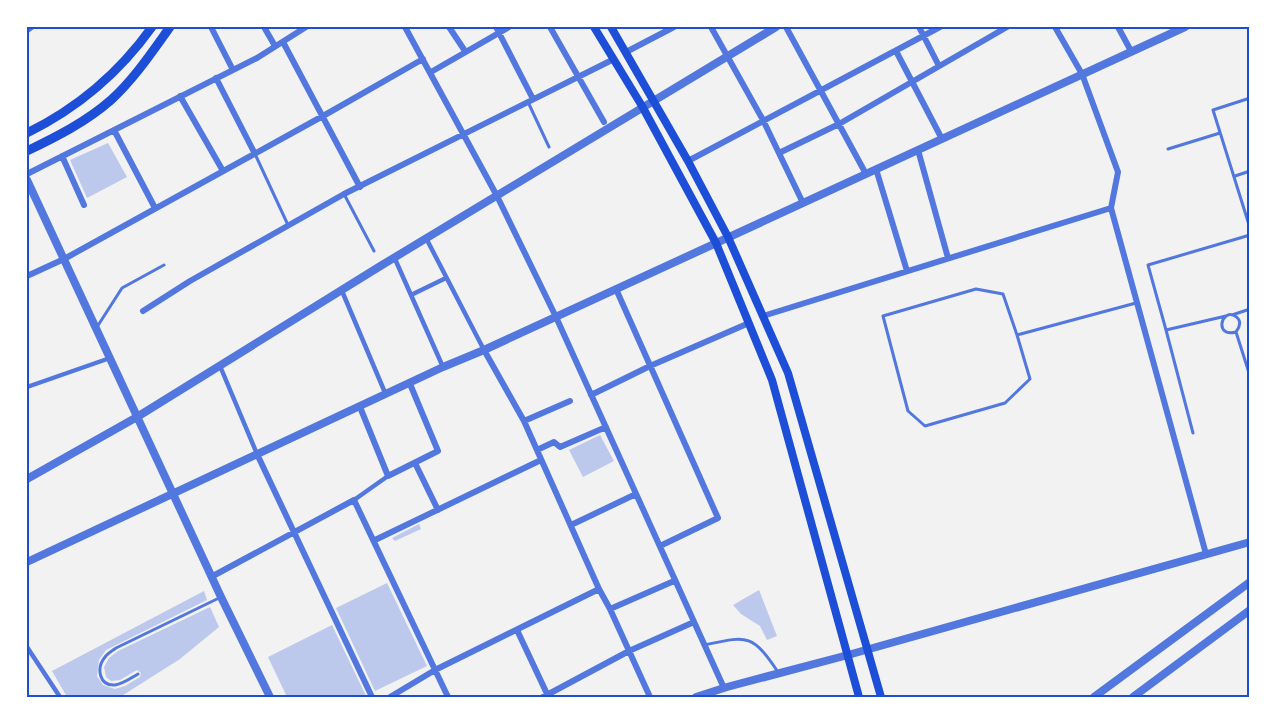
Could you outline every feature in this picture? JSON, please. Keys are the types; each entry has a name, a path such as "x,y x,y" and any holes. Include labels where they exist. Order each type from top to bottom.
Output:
{"main road":[{"path":"27,134 46,124 99,87 119,68 152,27"},
{"path":"27,151 78,124 111,100 151,54 170,27"},
{"path":"594,27 642,106 716,243 772,380 860,697"},
{"path":"611,27 688,161 728,237 788,373 881,697"},
{"path":"787,433 804,428"}],"street":[{"path":"211,27 233,70"},
{"path":"264,27 275,46"},
{"path":"27,174 233,70 306,27"},
{"path":"405,27 497,196 556,317 724,688"},
{"path":"449,27 465,51"},
{"path":"430,72 498,30 509,27"},
{"path":"550,27 604,122"},
{"path":"626,52 674,27"},
{"path":"711,27 763,120 803,203"},
{"path":"27,479 137,417 642,106 776,27"},
{"path":"786,27 866,174"},
{"path":"919,27 939,66"},
{"path":"688,161 940,27"},
{"path":"779,153 839,124 1007,27"},
{"path":"1055,27 1082,74 1118,172 1111,208 1206,554"},
{"path":"1118,27 1131,51"},
{"path":"28,559 1184,27"},
{"path":"498,30 530,100"},
{"path":"283,42 360,187"},
{"path":"896,51 942,139"},
{"path":"142,311 190,280 344,194 463,136 530,100 579,78 614,58"},
{"path":"27,276 64,259 423,59"},
{"path":"216,78 255,154"},
{"path":"180,96 223,171"},
{"path":"114,130 155,208"},
{"path":"918,150 948,258"},
{"path":"62,156 84,205"},
{"path":"876,169 906,271"},
{"path":"27,180 211,577 270,697"},
{"path":"763,316 1111,208"},
{"path":"426,238 524,422 598,589 610,609 650,697"},
{"path":"395,259 443,367"},
{"path":"411,295 446,278"},
{"path":"616,289 718,518 660,546"},
{"path":"342,291 386,395"},
{"path":"591,395 650,366 749,323"},
{"path":"27,387 110,358"},
{"path":"220,366 257,454 372,697"},
{"path":"211,577 354,500 388,476 438,451 410,384"},
{"path":"524,422 570,401"},
{"path":"360,407 388,476"},
{"path":"537,450 554,442 560,447 606,427"},
{"path":"375,540 541,460"},
{"path":"415,463 438,510"},
{"path":"571,525 636,494"},
{"path":"354,500 448,697"},
{"path":"696,697 1250,542"},
{"path":"610,609 675,581"},
{"path":"1094,697 1250,582"},
{"path":"390,697 435,670 598,589"},
{"path":"1133,697 1250,610"},
{"path":"517,630 546,696 629,651 694,622"},
{"path":"27,647 58,695 51,696"}],"lane":[{"path":"27,32 34,27"},
{"path":"1250,98 1213,110 1250,228"},
{"path":"530,100 549,147"},
{"path":"1168,149 1220,133"},
{"path":"255,154 288,226"},
{"path":"1234,176 1250,171"},
{"path":"344,194 374,251"},
{"path":"1193,433 1148,265 1250,236"},
{"path":"96,328 122,288 164,265"},
{"path":"976,289 1003,294 1017,335 1030,379 1005,403 925,426 908,411 883,316 976,289"},
{"path":"1017,335 1136,303"},
{"path":"1166,330 1250,309"},
{"path":"1226,316 1222,321 1222,327 1230,334 1240,328 1237,317 1232,315"},
{"path":"1236,332 1250,376"},
{"path":"138,674 115,685 108,684 101,678 100,664 106,655 116,648 221,597"},
{"path":"704,645 731,639 745,639 758,644 779,673"}],"building":[{"path":"108,143 127,177 87,198 70,160"},
{"path":"600,435 614,461 583,477 569,450"},
{"path":"419,524 421,529 395,541 392,538"},
{"path":"387,583 427,666 375,691 336,608"},
{"path":"759,590 777,636 767,640 760,626 741,614 733,605"},
{"path":"204,591 207,600 106,650 99,660 97,676 103,685 115,689 140,677 141,673 137,670 120,680 111,681 106,677 104,667 109,658 118,651 210,607 219,627 180,659 120,697 67,697 52,671"},
{"path":"332,625 366,696 287,697 268,657"}]}
